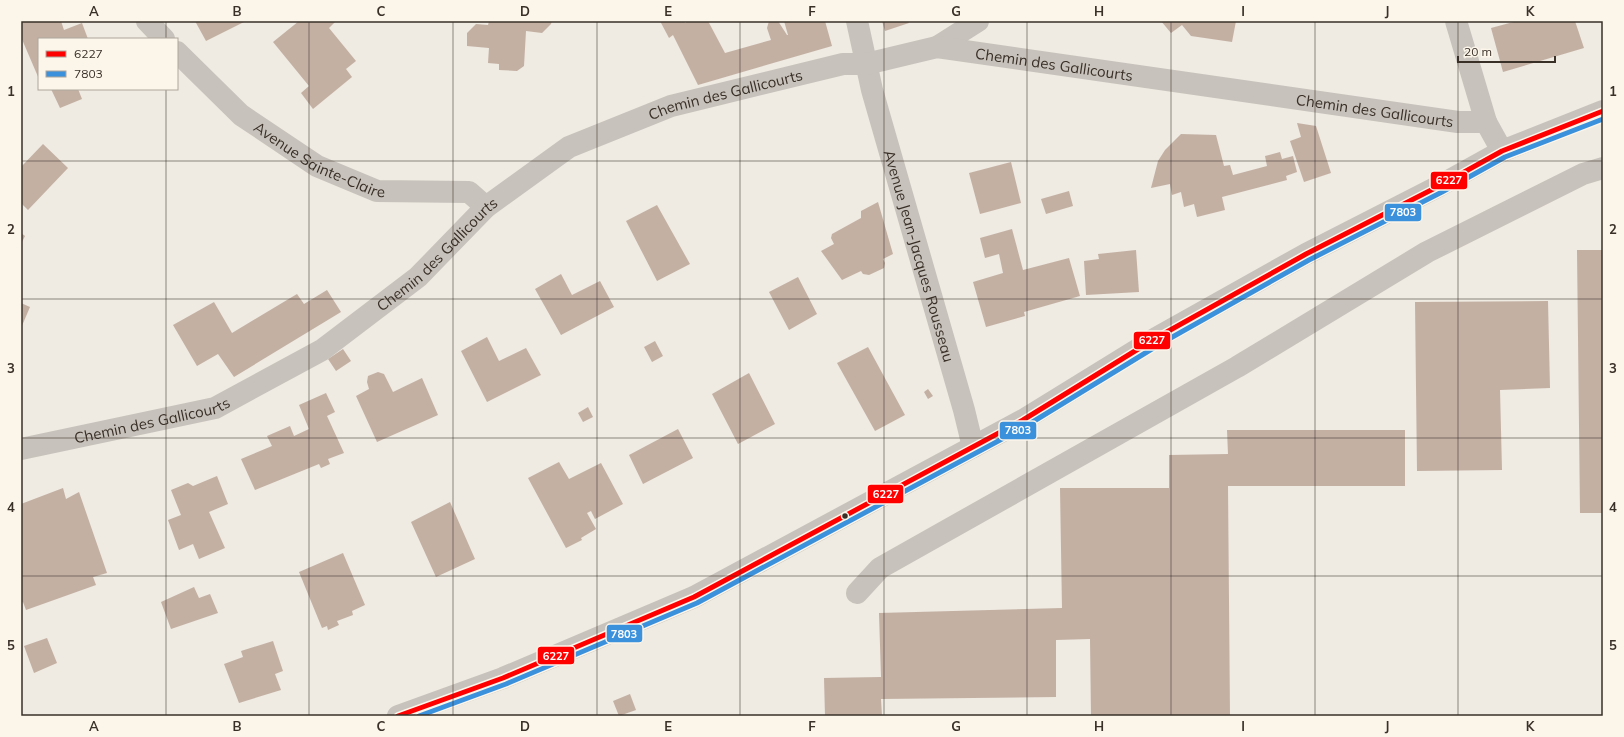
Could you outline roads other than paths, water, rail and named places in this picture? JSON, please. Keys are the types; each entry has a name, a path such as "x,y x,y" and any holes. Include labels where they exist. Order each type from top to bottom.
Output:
{"street":[{"path":"147,21 163,38"},
{"name":"Avenue Jean-Jacques Rousseau","path":"857,21 862,39 866,64 964,410 973,447"},
{"path":"937,47 978,21"},
{"path":"1456,21 1486,122 1502,151"},
{"name":"Chemin des Gallicourts","path":"21,449 215,408 322,350 418,277 486,207 570,147 671,106 843,64 866,64 937,47 1458,122 1486,122"},
{"name":"Avenue Sainte-Claire","path":"178,53 241,115 316,166 377,191 469,192 486,207"},
{"path":"398,716 504,678 694,597 1023,420 1156,338 1306,254 1439,186 1502,151 1603,111"},
{"path":"857,593 880,568 1237,368 1428,252 1583,174 1603,168"}]}
